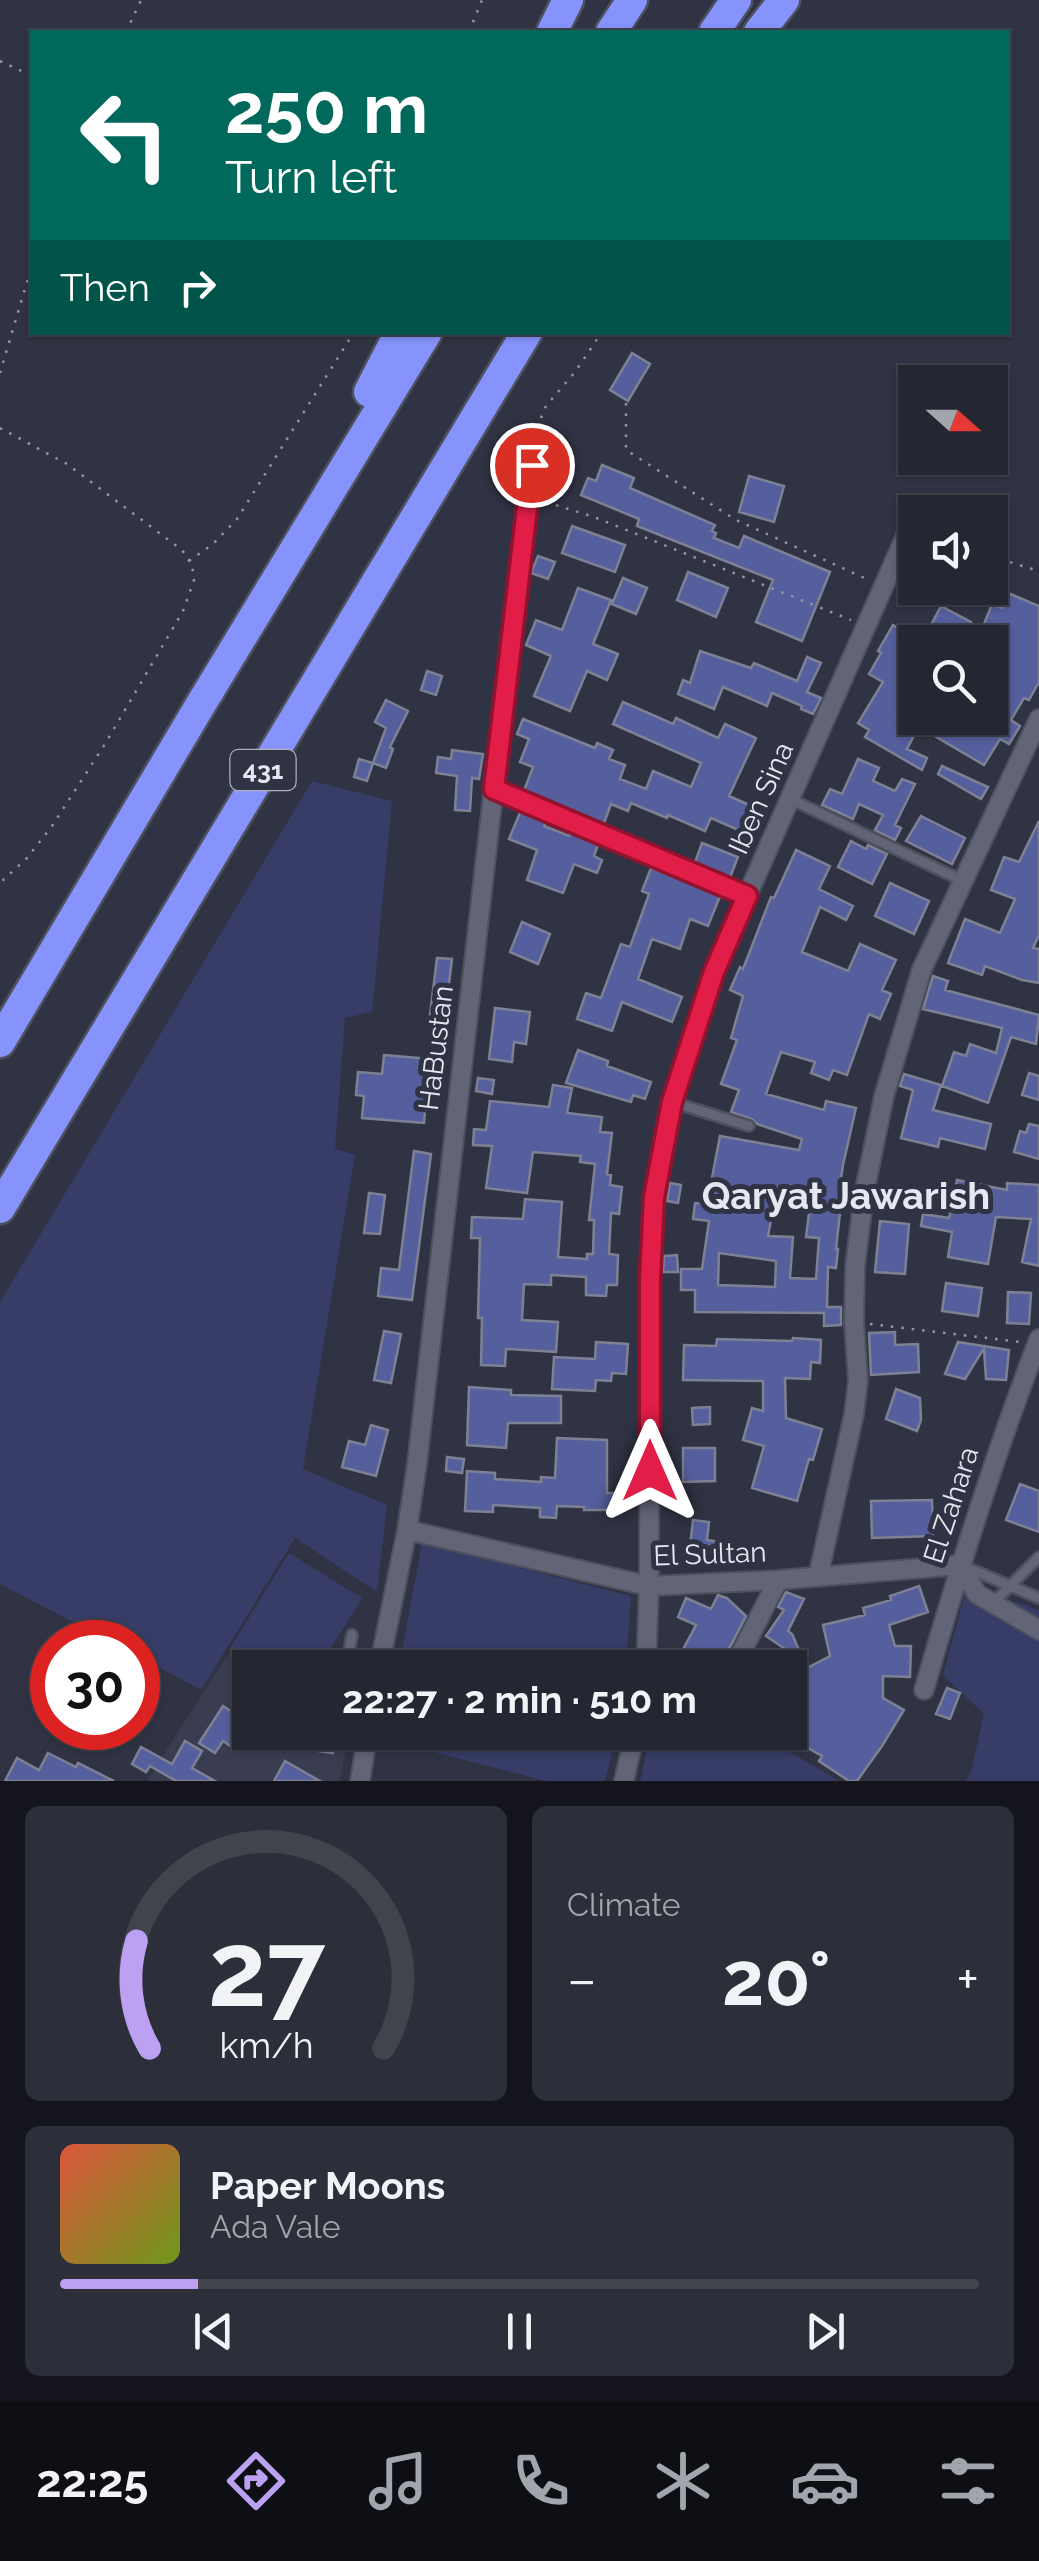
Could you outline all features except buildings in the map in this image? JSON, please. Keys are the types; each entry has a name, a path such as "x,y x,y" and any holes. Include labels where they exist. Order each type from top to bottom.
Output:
{"highway":[{"path":"553,30 568,0"},
{"path":"612,30 632,0"},
{"path":"715,30 736,0"},
{"path":"761,30 784,0"},
{"path":"265,598 398,335"},
{"path":"0,1042 425,335"},
{"name":"431","path":"0,1208 525,335"},
{"path":"293,720 546,335"}],"street":[{"name":"HaBustan","path":"383,1650 418,1464 536,434"},
{"name":"Iben Sina","path":"647,1650 650,1280 654,1197 672,1102 714,972 898,554"},
{"path":"818,1577 854,1414 858,1381 855,1266 884,1096 922,969 1039,718"},
{"name":"El Zahara","path":"924,1690 960,1564 1038,1341"},
{"name":"El Sultan","path":"408,1530 649,1586 778,1580 960,1564"},
{"path":"960,1564 977,1594 1039,1630"},
{"path":"743,1650 778,1580"},
{"path":"360,1781 365,1750"},
{"path":"624,1781 631,1750"}],"lane":[{"path":"494,789 747,896"},
{"path":"790,798 964,880"},
{"path":"672,1102 749,1126"},
{"path":"992,1604 1039,1557"},
{"path":"960,1564 1039,1598"},
{"path":"349,1650 352,1636"}],"path":[{"path":"127,30 141,0"},
{"path":"470,30 482,0"},
{"path":"0,61 30,75"},
{"path":"0,372 30,272"},
{"path":"189,561 213,544 236,519 352,335"},
{"path":"536,434 546,406 600,335"},
{"path":"626,403 626,450 736,520 884,586"},
{"path":"0,428 67,464 182,550 194,580 184,611 106,744 52,826 27,858 0,883"},
{"path":"528,496 594,517 866,626"},
{"path":"1008,562 1039,571"},
{"path":"854,1322 1038,1341"}],"shaded area":[{"path":"312,781 392,801 372,1012 345,1018 335,1149 355,1155 303,1469 387,1505 377,1592 295,1538 201,1690 160,1668 160,1620 69,1620 0,1584 0,1302"},
{"path":"422,1543 631,1596 627,1650 402,1650"},
{"path":"289,1553 362,1598 330,1650 229,1650"},
{"path":"967,1586 1039,1610 1039,1781 965,1781 971,1772 984,1714 943,1675"},
{"path":"228,1654 232,1657 232,1750 346,1750 340,1781 147,1781"},
{"path":"425,1750 613,1750 605,1781 546,1781"},
{"path":"647,1750 787,1750 839,1781 640,1781"}],"district":[{"name":"Qaryat Jawarish","path":"846,1195"}],"route":[{"path":"532,465 494,789 747,896 714,972 672,1102 654,1197 650,1471"}]}
